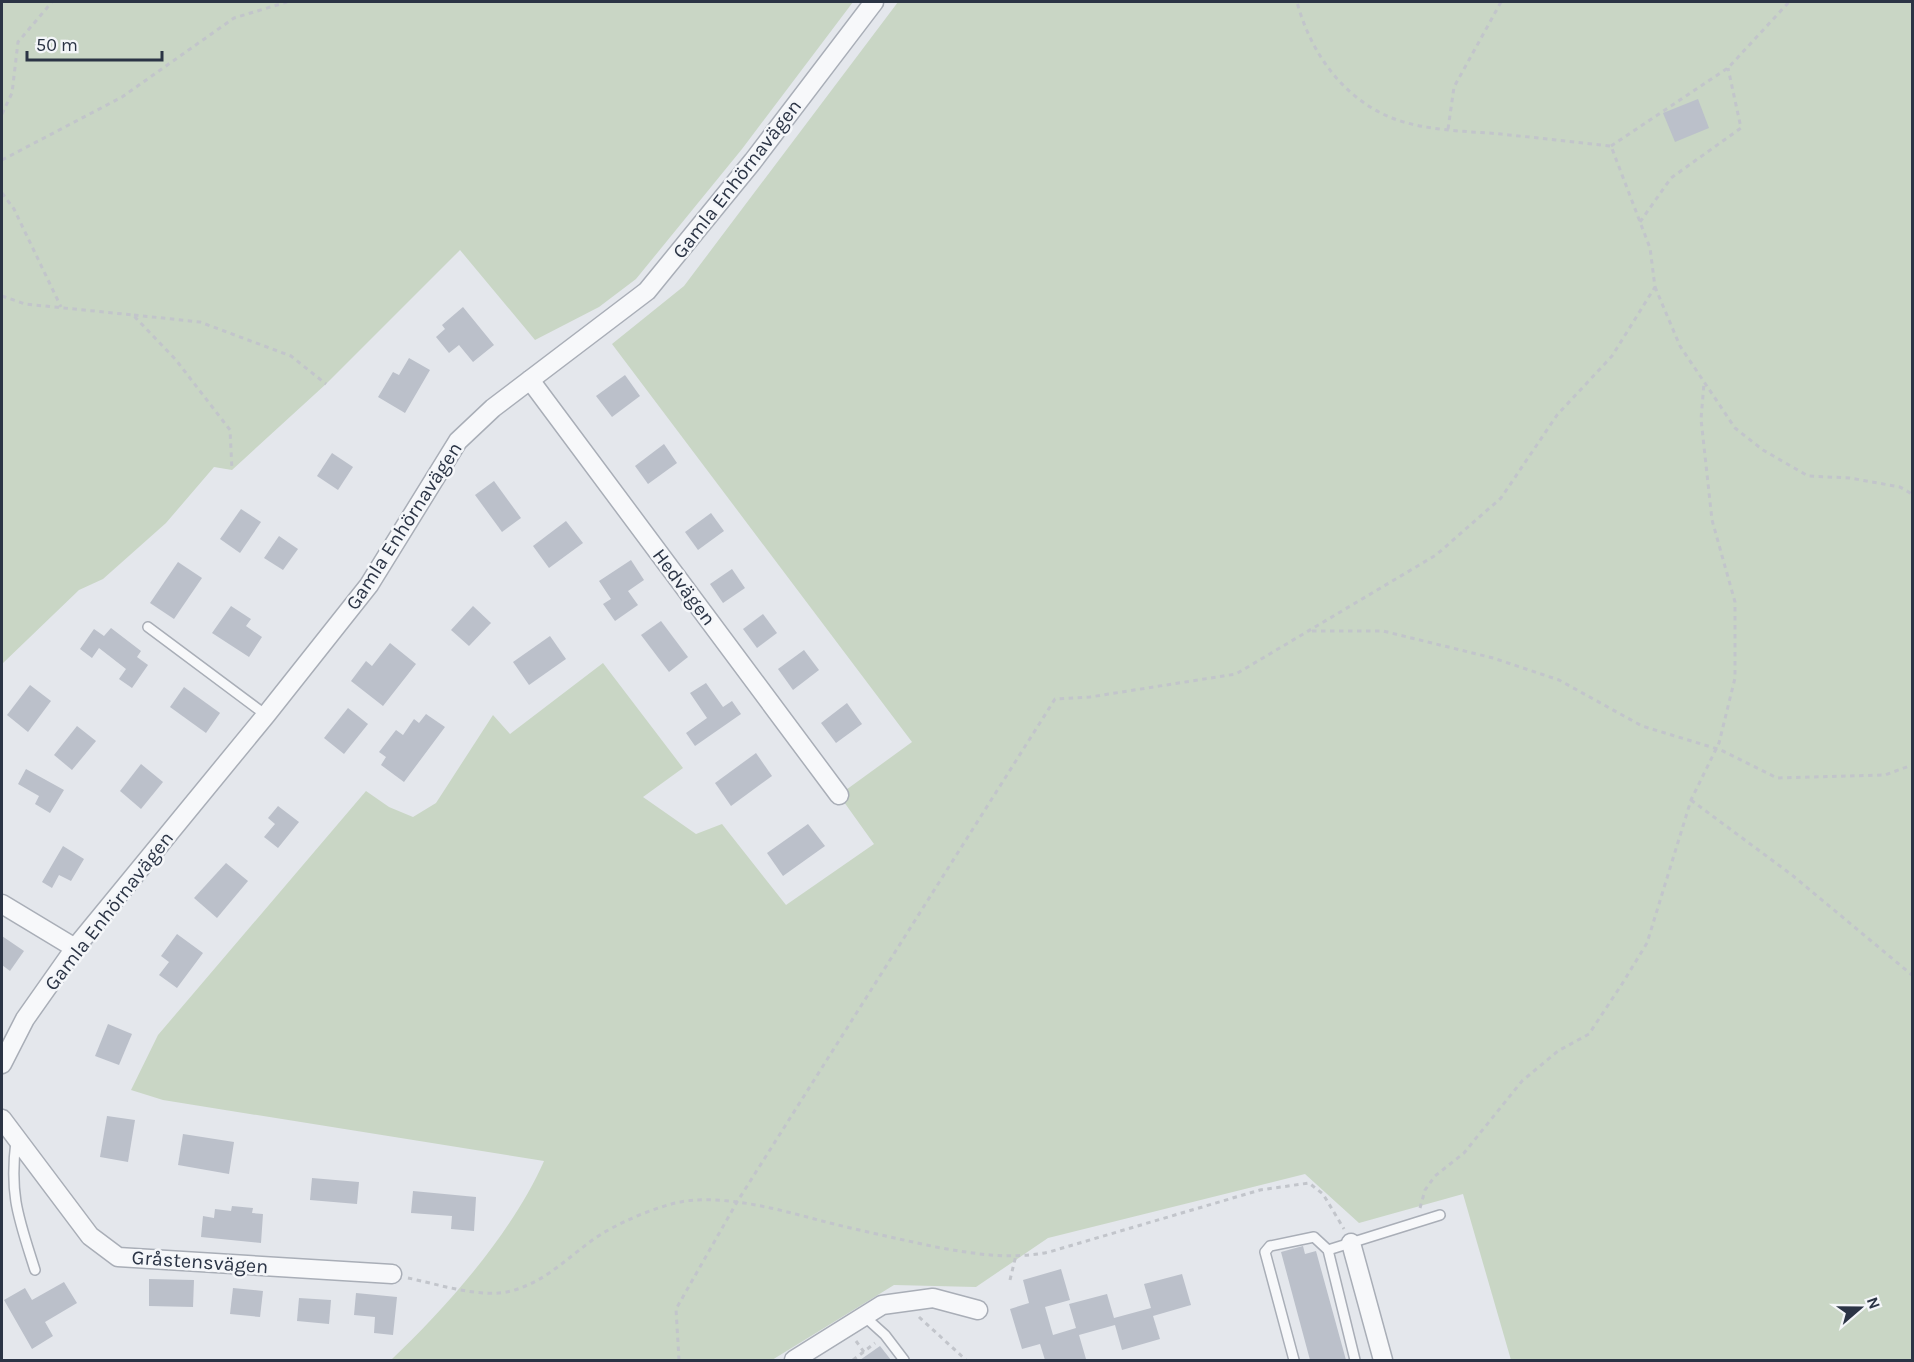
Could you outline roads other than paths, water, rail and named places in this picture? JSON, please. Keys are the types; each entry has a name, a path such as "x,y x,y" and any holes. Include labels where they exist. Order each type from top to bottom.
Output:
{"street":[{"name":"Gamla Enhörnavägen","path":"2,1064 25,1019 75,948 266,716 369,585 458,441 493,408 647,291 753,161 874,2"},
{"name":"Hedvägen","path":"530,380 839,795"},
{"path":"2,904 75,948"},
{"name":"Gråstensvägen","path":"2,1119 90,1236 118,1257 392,1274"},
{"path":"1349,1240 1383,1360"},
{"path":"794,1360 882,1305 933,1298 978,1310"}],"lane":[{"path":"148,627 266,716"},
{"path":"17,1139 12,1174 16,1210 35,1270"},
{"path":"1328,1250 1349,1240 1440,1215"},
{"path":"1294,1360 1265,1252 1270,1246 1314,1237 1328,1250 1355,1360"},
{"path":"864,1316 885,1335 904,1360"}]}
